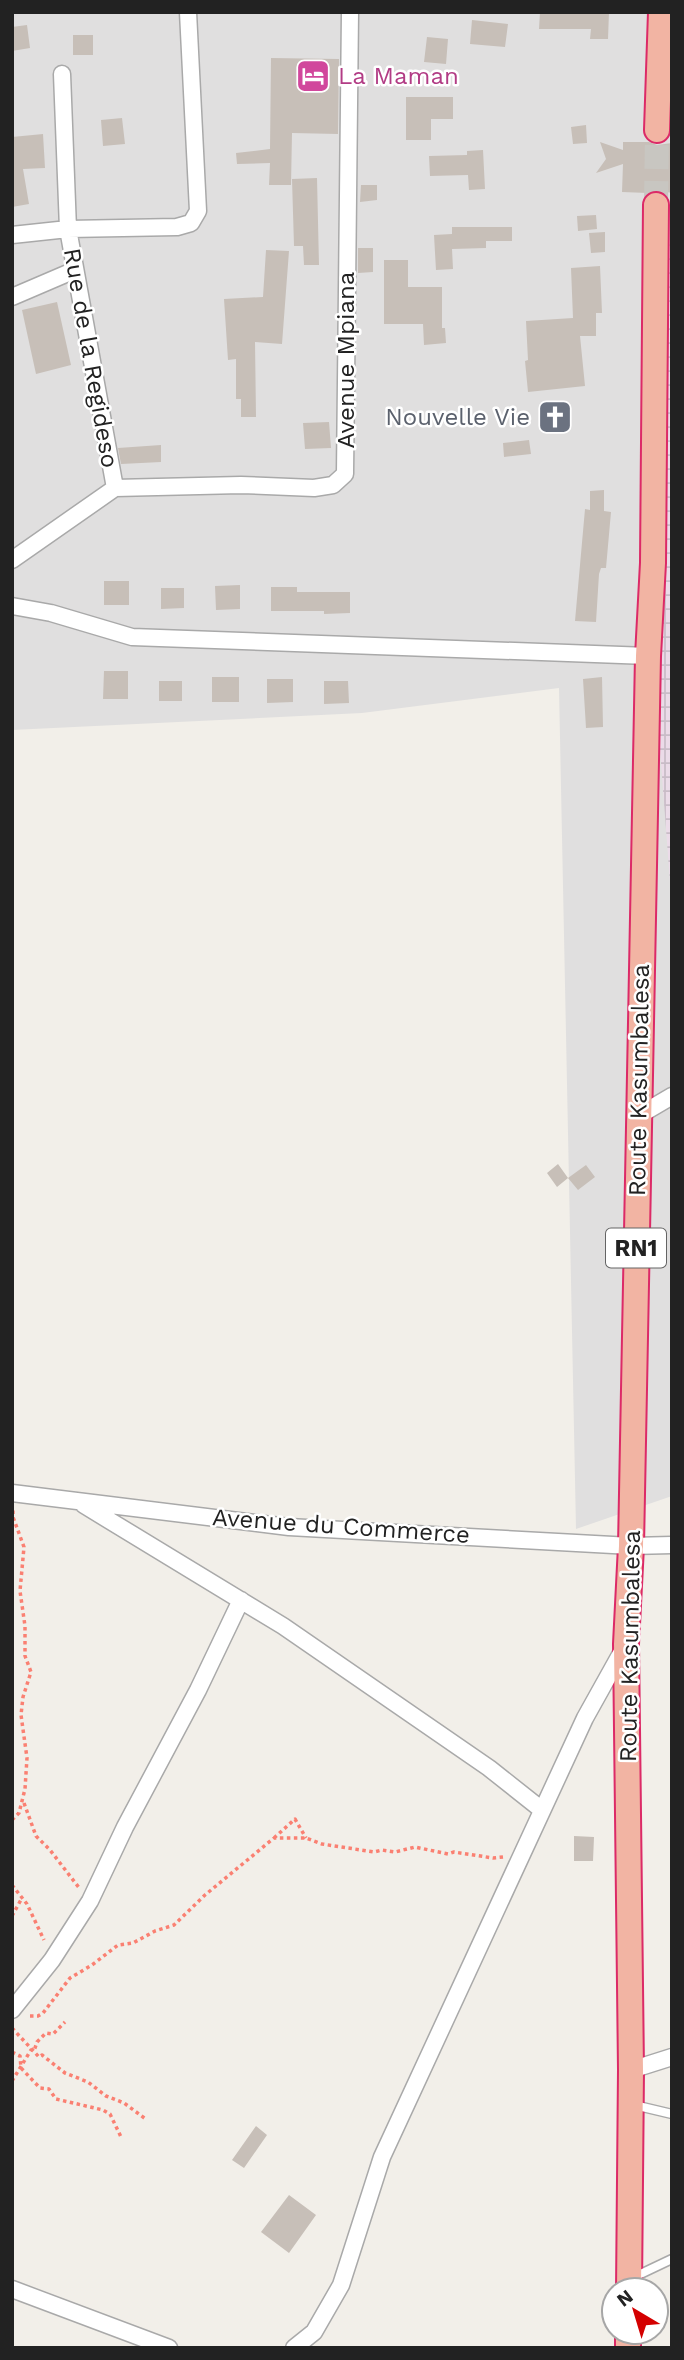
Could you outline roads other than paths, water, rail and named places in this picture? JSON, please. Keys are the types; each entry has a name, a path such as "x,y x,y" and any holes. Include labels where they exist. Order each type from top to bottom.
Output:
{"highway":[{"path":"657,131 661,12"},
{"name":"Route Kasumbalesa","path":"629,2276 631,2070 626,1643 631,1546 648,656 657,564 659,363 656,205"}],"street":[{"path":"12,236 68,229 177,227 191,223 198,211 188,12"},
{"name":"Avenue Mpiana","path":"115,488 241,485 314,488 333,485 345,474 350,12"},
{"name":"Rue de la Regideso","path":"62,74 68,229 115,488"},
{"path":"12,297 75,270"},
{"path":"12,560 115,488"},
{"path":"12,606 51,613 132,638 648,656"},
{"path":"638,1116 672,1096"},
{"name":"Avenue du Commerce","path":"13,1493 289,1527 631,1546 672,1545"},
{"path":"78,1500 282,1626 489,1768 542,1810"},
{"path":"17,2012 90,1901 241,1600"},
{"path":"294,2348 314,2332 341,2285 382,2157 585,1718 626,1643"},
{"path":"631,2070 672,2057"},
{"path":"12,2289 169,2348"}],"lane":[{"path":"631,2104 672,2115"},
{"path":"644,2276 672,2259"}],"tunnel":[{"path":"656,205 657,130"}],"place":[{"name":"La Maman","path":"313,76"},
{"name":"Nouvelle Vie","path":"555,417"}]}
